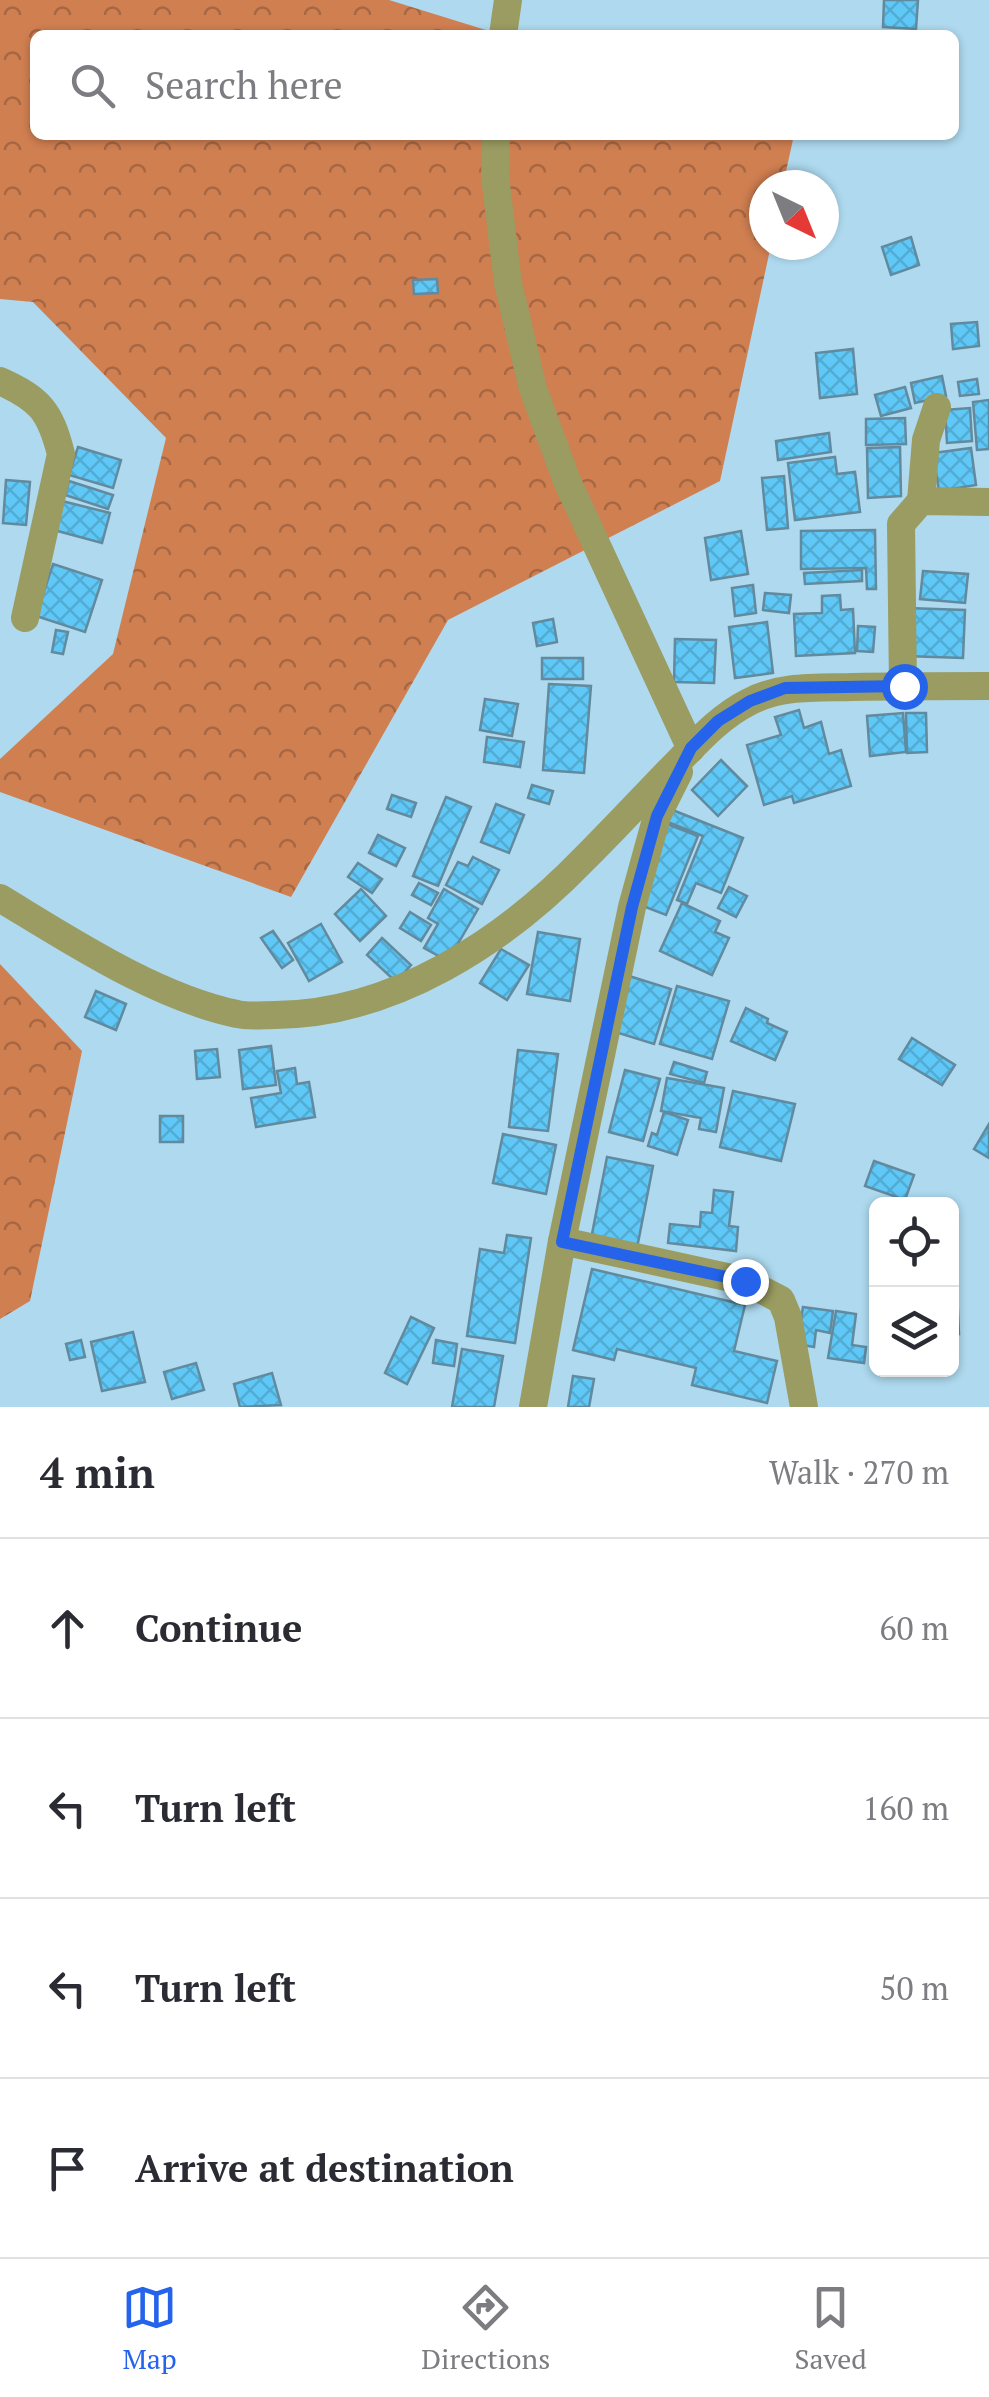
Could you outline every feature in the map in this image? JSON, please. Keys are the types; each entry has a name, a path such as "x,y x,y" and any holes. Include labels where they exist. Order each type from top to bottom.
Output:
{"street":[{"path":"503,30 508,0"},
{"path":"496,140 495,176 508,284 534,389 567,481 691,748"},
{"path":"0,381 25,393 42,408 55,431 61,454 26,618"},
{"path":"904,686 901,524 922,501 926,440 937,406"},
{"path":"922,501 989,502"},
{"path":"0,898 89,951 193,1002 241,1016 346,1008 402,988 496,935 582,862 718,721 750,701 785,688 989,686"},
{"path":"533,1407 562,1242 637,889 657,816 691,748"},
{"path":"562,1242 745,1281 781,1300 788,1318 804,1407"}],"green space":[{"path":"0,0 389,0 486,30 30,30 30,140 793,140 786,170 749,170 749,260 768,260 720,481 448,620 291,897 0,792 0,759 113,654 166,438 33,302 0,299"},
{"path":"0,964 82,1051 30,1301 0,1319"}],"building":[{"path":"884,0 918,0 916,29 883,27"},
{"path":"911,237 919,265 891,275 882,247"},
{"path":"437,279 438,293 414,294 413,280"},
{"path":"977,322 979,346 953,349 951,324"},
{"path":"853,349 857,394 820,398 816,353"},
{"path":"942,376 946,396 915,403 911,383"},
{"path":"977,379 979,394 960,396 958,382"},
{"path":"905,387 911,408 881,416 875,395"},
{"path":"989,400 989,449 977,450 973,402"},
{"path":"970,408 972,441 947,443 945,410"},
{"path":"905,418 906,444 866,445 866,419"},
{"path":"829,433 831,452 778,460 776,441"},
{"path":"78,447 121,460 113,488 69,475"},
{"path":"900,447 901,496 868,498 867,448"},
{"path":"971,448 976,485 939,491 933,453"},
{"path":"835,457 837,474 855,472 860,512 795,520 788,463"},
{"path":"784,476 788,528 767,530 762,478"},
{"path":"6,480 30,482 26,525 3,523"},
{"path":"69,481 113,495 108,509 65,495"},
{"path":"62,501 110,513 102,543 54,530"},
{"path":"875,530 876,589 867,589 866,568 801,569 801,531"},
{"path":"741,531 748,574 711,580 705,538"},
{"path":"53,564 102,580 85,632 36,616"},
{"path":"862,570 862,581 805,584 804,573"},
{"path":"923,571 968,574 965,603 920,599"},
{"path":"753,585 756,613 735,616 732,588"},
{"path":"765,593 791,595 789,613 763,610"},
{"path":"840,595 841,610 853,609 855,653 796,656 794,614 822,613 822,596"},
{"path":"907,608 965,610 963,658 905,656"},
{"path":"553,619 557,642 537,646 533,623"},
{"path":"767,622 773,673 735,678 729,627"},
{"path":"858,626 875,627 873,652 857,651"},
{"path":"56,630 68,632 63,654 52,652"},
{"path":"675,639 716,640 714,683 674,682"},
{"path":"542,658 583,658 583,679 542,679"},
{"path":"549,684 591,686 584,773 543,770"},
{"path":"485,699 518,704 512,736 480,730"},
{"path":"799,710 804,728 821,722 829,754 841,750 851,786 794,803 792,796 764,805 747,745 781,735 775,717"},
{"path":"903,713 906,752 870,756 867,716"},
{"path":"906,713 926,713 927,752 907,753"},
{"path":"487,737 524,742 520,767 484,762"},
{"path":"721,760 747,786 718,816 692,790"},
{"path":"532,785 553,791 549,804 528,798"},
{"path":"392,795 416,803 411,817 387,809"},
{"path":"446,797 471,807 438,886 413,876"},
{"path":"496,804 524,815 509,853 481,842"},
{"path":"665,807 743,838 721,893 696,883 687,904 677,900 703,836 660,819"},
{"path":"667,824 698,836 666,915 635,903"},
{"path":"378,835 405,848 396,866 369,853"},
{"path":"473,857 499,870 482,904 446,885 458,862 468,866"},
{"path":"358,863 382,879 372,893 348,877"},
{"path":"419,883 438,893 431,905 412,895"},
{"path":"729,887 747,896 736,917 718,908"},
{"path":"361,889 386,916 360,941 335,914"},
{"path":"444,889 478,909 448,961 424,948 438,924 428,918"},
{"path":"682,903 720,921 715,932 729,938 712,975 660,951"},
{"path":"410,912 431,925 421,941 400,928"},
{"path":"321,924 342,962 309,981 288,943"},
{"path":"273,931 293,960 282,968 261,938"},
{"path":"538,932 580,939 570,1001 527,994"},
{"path":"382,938 411,965 396,982 367,955"},
{"path":"501,949 529,965 507,1000 480,983"},
{"path":"629,976 671,989 654,1044 612,1031"},
{"path":"677,986 729,1001 712,1059 660,1044"},
{"path":"96,991 126,1004 116,1030 85,1017"},
{"path":"746,1008 787,1032 775,1060 731,1041"},
{"path":"912,1038 955,1065 942,1085 899,1059"},
{"path":"271,1046 276,1085 243,1089 239,1050"},
{"path":"217,1049 220,1077 197,1079 195,1051"},
{"path":"518,1050 558,1054 548,1131 509,1127"},
{"path":"674,1062 707,1072 704,1083 670,1074"},
{"path":"295,1068 297,1084 309,1082 315,1117 256,1127 251,1098 281,1093 277,1071"},
{"path":"625,1070 660,1079 643,1141 609,1132"},
{"path":"667,1078 724,1088 716,1132 699,1129 701,1118 661,1111"},
{"path":"733,1091 795,1104 781,1161 720,1147"},
{"path":"664,1112 688,1120 677,1155 648,1146 652,1133 657,1135"},
{"path":"160,1116 183,1116 183,1142 160,1142"},
{"path":"989,1124 989,1158 974,1149"},
{"path":"503,1134 556,1145 546,1194 493,1183"},
{"path":"607,1157 653,1166 637,1248 591,1239"},
{"path":"874,1161 914,1175 906,1197 865,1186"},
{"path":"714,1190 733,1192 729,1226 738,1227 736,1251 668,1243 670,1224 700,1227 701,1212 712,1213"},
{"path":"507,1235 531,1238 515,1343 467,1336 480,1249 504,1253"},
{"path":"592,1269 745,1305 734,1351 777,1361 767,1403 692,1385 696,1368 617,1349 614,1360 573,1350"},
{"path":"803,1307 833,1311 830,1333 816,1330 814,1347 797,1344"},
{"path":"836,1311 856,1314 852,1345 866,1347 864,1363 828,1358"},
{"path":"411,1317 434,1328 407,1384 385,1373"},
{"path":"133,1332 145,1382 102,1391 91,1342"},
{"path":"81,1340 85,1357 70,1360 66,1344"},
{"path":"436,1340 457,1344 454,1366 433,1363"},
{"path":"462,1349 503,1356 494,1407 452,1407"},
{"path":"196,1363 204,1390 172,1399 164,1372"},
{"path":"272,1373 281,1405 240,1407 234,1384"},
{"path":"573,1376 594,1379 589,1407 568,1407"}],"route":[{"path":"745,1281 562,1242 632,907 657,816 691,748 718,721 750,701 785,688 904,686"}]}
